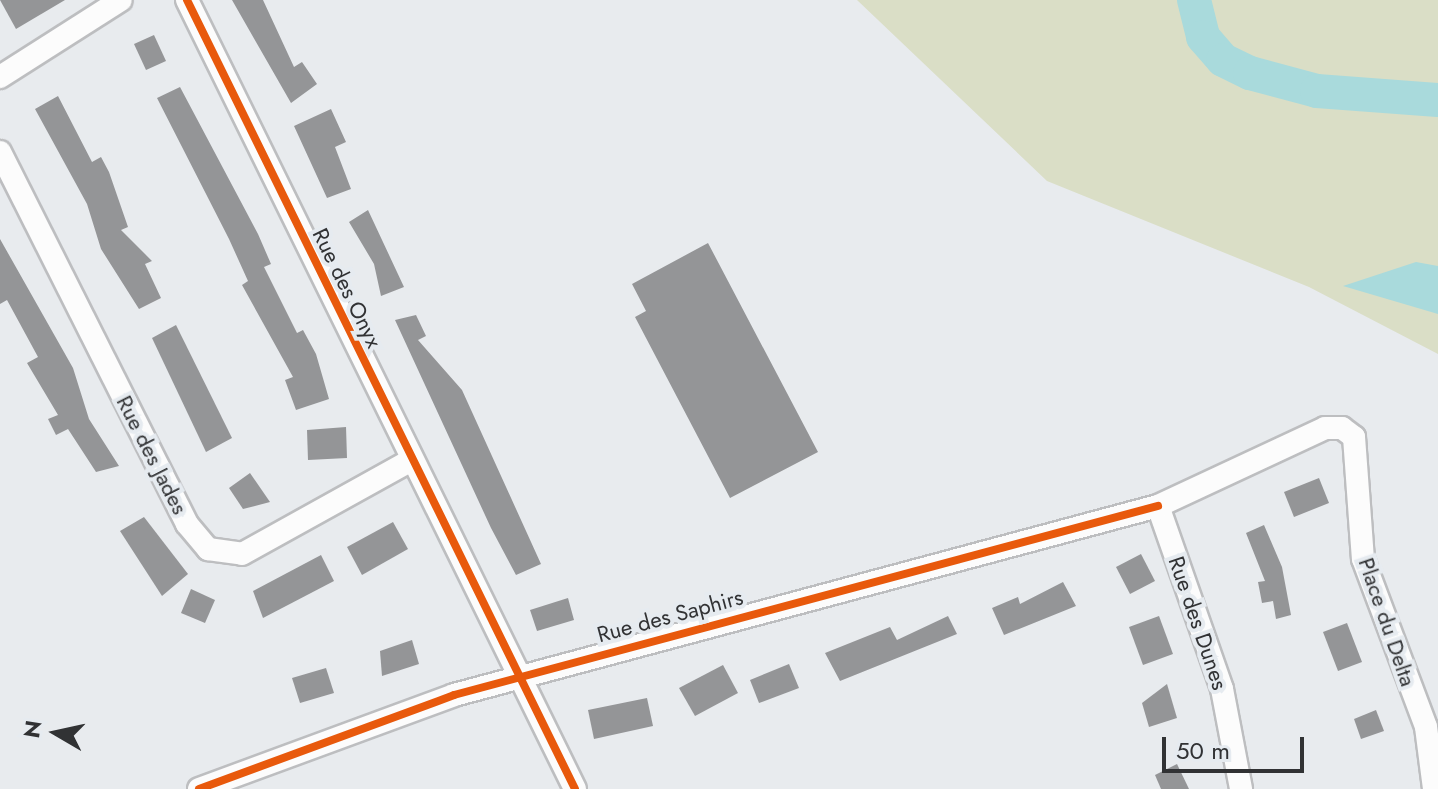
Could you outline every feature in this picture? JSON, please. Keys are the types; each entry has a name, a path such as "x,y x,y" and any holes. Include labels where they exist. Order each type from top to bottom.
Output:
{"street":[{"path":"0,77 121,0"},
{"name":"Rue des Onyx","path":"187,0 516,678 575,789"},
{"name":"Rue des Jades","path":"0,152 187,524 208,549 242,554 410,461"},
{"name":"Rue des Saphirs","path":"199,789 516,678 1158,506 1325,428"},
{"name":"Place du Delta","path":"1325,428 1354,437 1363,559 1426,727 1434,789"},
{"name":"Rue des Dunes","path":"1158,506 1222,689 1241,789"}],"green space":[{"path":"857,0 1438,0 1438,354 1309,287 1047,181"}],"water":[{"path":"1416,262 1438,266 1438,314 1343,286"}],"building":[{"path":"0,0 65,0 16,29"},
{"path":"232,0 263,0 294,67 302,62 317,84 291,103"},
{"path":"154,35 166,61 146,70 134,44"},
{"path":"180,87 258,234 271,264 264,267 297,333 303,330 316,354 329,399 296,410 285,380 293,377 242,285 248,281 229,239 157,98"},
{"path":"58,96 92,162 101,157 109,172 128,227 121,230 152,261 145,264 161,298 139,309 101,249 87,204 35,109"},
{"path":"331,109 346,142 335,147 351,189 327,198 294,126"},
{"path":"368,210 404,287 381,296 374,264 349,222"},
{"path":"0,239 73,368 89,419 119,466 96,472 68,429 56,435 48,419 58,415 27,363 38,357 7,300 0,304"},
{"path":"708,243 818,452 730,498 635,317 646,311 632,284"},
{"path":"416,315 426,336 418,340 462,390 541,564 516,575 491,528 395,320"},
{"path":"176,325 232,438 206,452 152,338"},
{"path":"346,427 347,458 308,460 307,430"},
{"path":"250,473 270,502 243,509 229,488"},
{"path":"1319,478 1329,503 1294,517 1284,492"},
{"path":"144,517 188,574 162,596 120,531"},
{"path":"393,522 408,549 362,575 347,547"},
{"path":"1264,525 1282,567 1291,615 1276,619 1273,601 1262,603 1258,582 1265,581 1246,533"},
{"path":"1141,554 1155,581 1130,594 1116,567"},
{"path":"321,555 334,581 263,618 253,591"},
{"path":"1063,582 1076,606 1004,635 992,608 1018,597 1020,604"},
{"path":"191,589 215,600 205,623 181,613"},
{"path":"568,598 574,620 537,631 530,610"},
{"path":"948,616 957,634 840,681 825,653 890,627 897,640"},
{"path":"1159,616 1173,654 1143,665 1129,627"},
{"path":"1347,623 1362,662 1338,671 1323,632"},
{"path":"412,640 419,664 382,676 380,651"},
{"path":"789,664 799,688 759,703 750,680"},
{"path":"723,665 738,693 695,716 679,688"},
{"path":"326,668 334,693 300,703 292,678"},
{"path":"1167,684 1177,718 1149,727 1142,703"},
{"path":"647,698 653,726 594,739 588,710"},
{"path":"1376,710 1384,731 1361,739 1354,719"},
{"path":"1177,764 1189,789 1161,789 1155,775"}],"waterway":[{"path":"1194,0 1203,37 1223,60 1250,73 1317,91 1438,100"}],"cycle path":[{"path":"187,0 575,789"},
{"path":"199,789 454,695 1158,506"}]}
